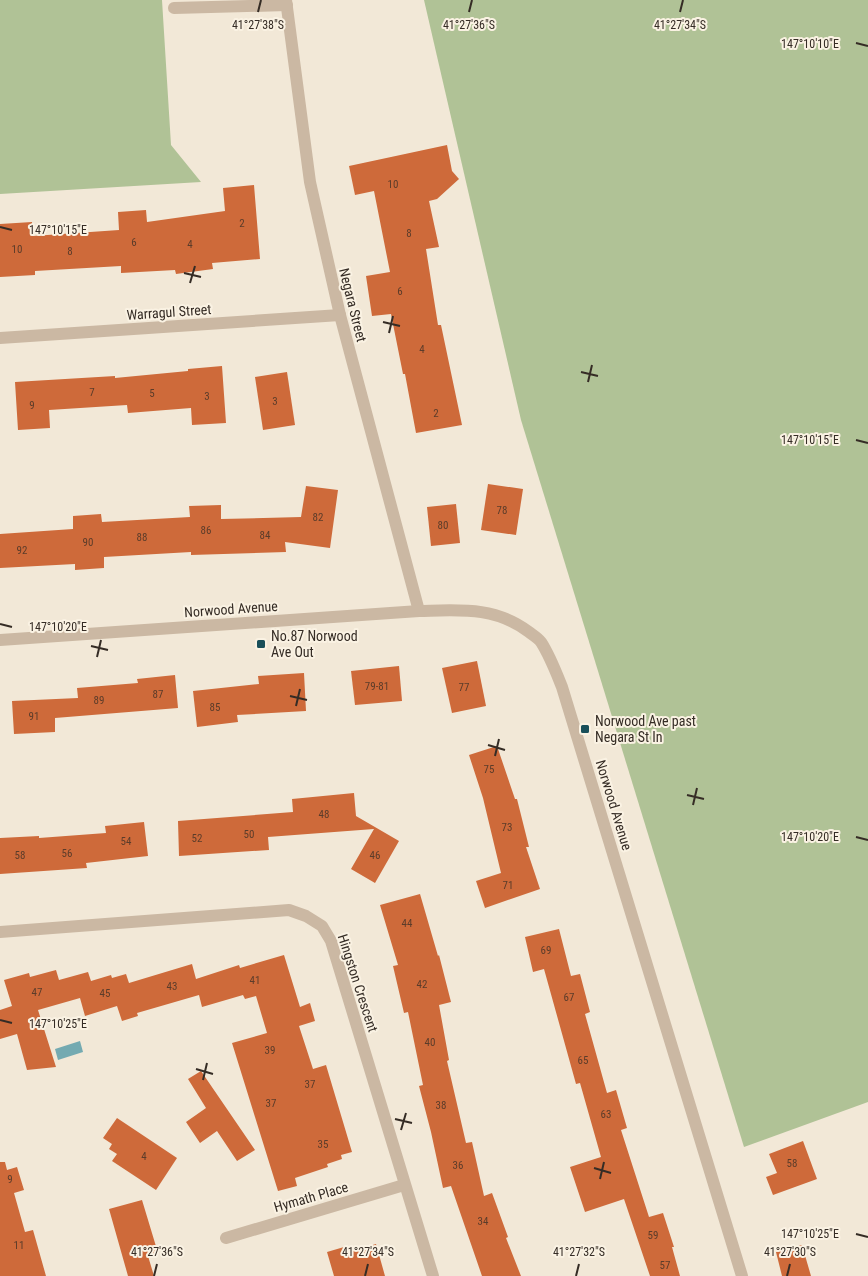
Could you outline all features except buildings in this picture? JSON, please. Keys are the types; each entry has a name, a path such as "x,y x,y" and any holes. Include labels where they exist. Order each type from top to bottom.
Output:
{"street":[{"path":"174,8 286,2"},
{"name":"Negara Street","path":"286,2 310,182 340,315 419,611"},
{"name":"Warragul Street","path":"0,338 340,315"},
{"name":"Norwood Avenue","path":"0,640 419,611 467,610 496,614 520,625 540,640 552,662 562,687 742,1276"},
{"name":"Hingston Crescent","path":"0,932 289,910 306,916 322,926 331,941 432,1276"},
{"name":"Hymath Place","path":"226,1238 404,1185"}],"green space":[{"path":"0,0 162,0 171,145 201,182 0,194"},
{"path":"424,0 868,0 868,1102 744,1147 521,420"}],"water":[{"path":"80,1041 83,1052 58,1060 55,1049"}],"place":[{"name":"No.87 Norwood Ave Out","path":"261,644"},
{"name":"Norwood Ave past Negara St In","path":"585,729"}]}
